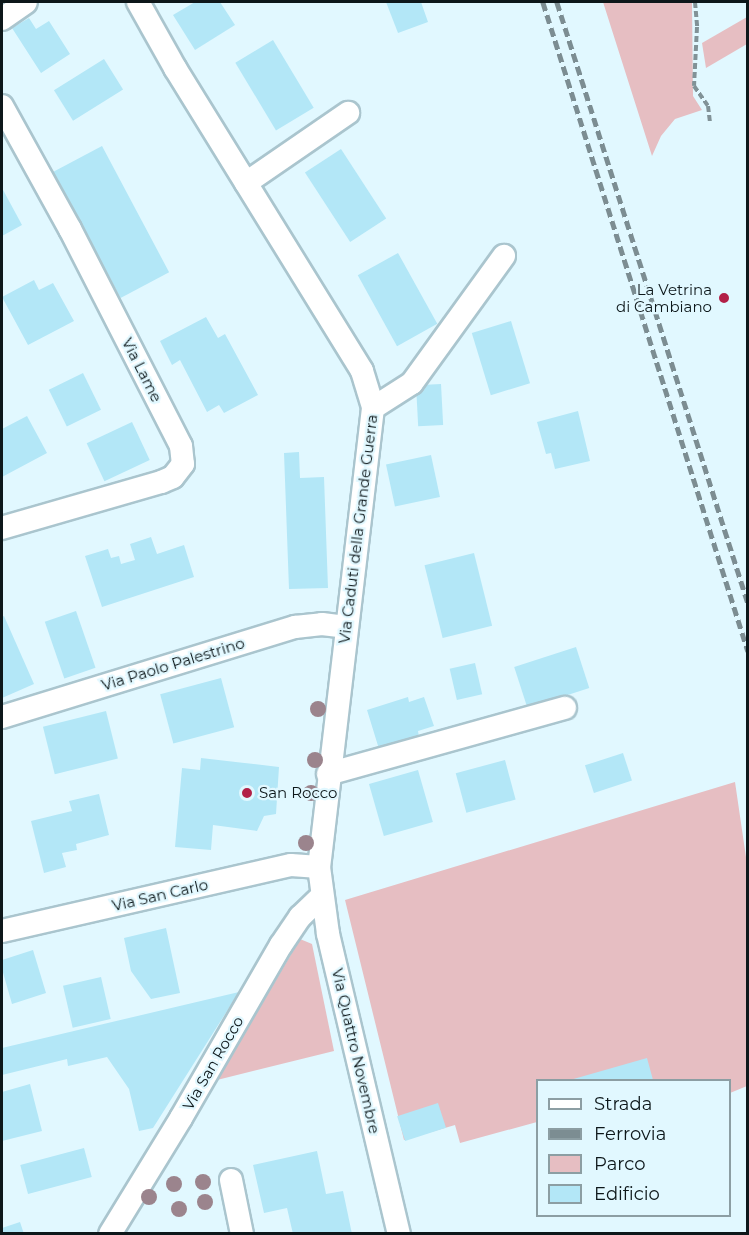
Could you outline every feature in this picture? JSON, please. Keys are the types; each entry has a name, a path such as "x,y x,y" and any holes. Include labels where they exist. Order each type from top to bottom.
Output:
{"street":[{"name":"Via Caduti della Grande Guerra","path":"138,2 175,68 362,371 373,408 328,774 319,867"},
{"name":"Via Lame","path":"2,106 70,229 181,446 183,464 173,477 161,482 2,528"},
{"path":"246,183 348,113"},
{"path":"373,408 412,383 504,256"},
{"name":"Via Paolo Palestrino","path":"2,717 296,627 322,624 346,627"},
{"path":"328,774 565,708"},
{"name":"Via San Carlo","path":"2,931 291,865 319,867"},
{"name":"Via Quattro Novembre","path":"319,867 321,897 399,1233"},
{"name":"Via San Rocco","path":"110,1233 181,1118 281,945 300,917 321,897"},
{"path":"231,1180 242,1233"}],"path":[{"path":"694,2 698,27 694,86 708,106 710,122"}],"green space":[{"path":"603,2 692,2 693,96 702,110 675,119 661,136 652,156"},
{"path":"747,17 747,44 706,68 702,43"},
{"path":"735,782 747,864 747,1086 731,1093 731,1079 536,1079 536,1122 460,1143 455,1125 404,1140 345,900"},
{"path":"300,939 312,944 334,1051 217,1080"}],"building":[{"path":"195,2 220,2 235,25 195,50 173,15"},
{"path":"386,2 421,2 428,22 398,33"},
{"path":"29,18 36,29 49,21 70,54 41,73 12,28"},
{"path":"273,40 314,108 276,130 235,63"},
{"path":"104,59 123,90 73,121 54,90"},
{"path":"102,146 169,272 121,298 53,172"},
{"path":"341,149 386,219 350,242 305,172"},
{"path":"2,188 22,225 2,236"},
{"path":"398,253 437,324 397,346 358,275"},
{"path":"34,280 39,290 53,283 74,321 28,345 2,297"},
{"path":"206,317 218,338 225,334 258,395 224,413 219,405 207,412 180,360 172,365 160,341"},
{"path":"511,321 530,383 491,395 472,333"},
{"path":"83,373 101,410 67,427 49,390"},
{"path":"441,384 443,425 418,426 416,385"},
{"path":"578,411 590,461 555,469 551,453 546,454 537,422"},
{"path":"27,416 47,453 2,477 2,429"},
{"path":"132,422 150,460 104,481 87,443"},
{"path":"299,452 300,478 324,477 328,588 289,589 284,453"},
{"path":"431,455 440,497 395,507 386,465"},
{"path":"151,537 157,554 184,545 194,577 102,607 85,556 108,549 111,558 119,556 121,564 135,560 130,544"},
{"path":"474,553 492,626 443,638 425,565"},
{"path":"76,611 96,668 64,678 45,622"},
{"path":"4,616 34,684 2,698 2,617"},
{"path":"576,647 589,688 527,708 514,667"},
{"path":"475,663 482,694 457,700 450,669"},
{"path":"221,678 234,727 173,744 160,694"},
{"path":"408,697 409,702 424,697 434,726 418,731 419,737 379,749 367,710"},
{"path":"106,711 118,759 55,774 43,727"},
{"path":"623,753 632,781 594,793 585,765"},
{"path":"201,758 279,767 276,814 264,816 257,831 213,825 211,850 175,847 182,768 200,770"},
{"path":"505,760 516,800 466,813 456,773"},
{"path":"418,770 433,822 384,836 369,784"},
{"path":"99,794 109,835 76,844 77,850 62,853 66,867 44,873 31,821 72,811 69,801"},
{"path":"166,928 180,993 151,999 131,971 124,938"},
{"path":"33,950 46,993 12,1004 2,969 2,960"},
{"path":"101,977 111,1019 73,1028 63,986"},
{"path":"239,992 153,1128 139,1131 129,1089 107,1057 68,1066 67,1059 2,1075 2,1048"},
{"path":"647,1058 653,1079 574,1079"},
{"path":"30,1084 42,1131 2,1141 2,1092"},
{"path":"438,1103 446,1128 405,1141 397,1116"},
{"path":"84,1148 92,1177 28,1194 20,1165"},
{"path":"317,1151 326,1194 343,1191 352,1234 293,1234 287,1208 264,1213 253,1165"},
{"path":"20,1222 24,1234 2,1234 2,1228"}],"railway":[{"path":"543,2 748,651"},
{"path":"557,2 748,603"}],"place":[{"name":"La Vetrina di Cambiano","path":"724,298"},
{"name":"San Rocco","path":"247,793"}]}
